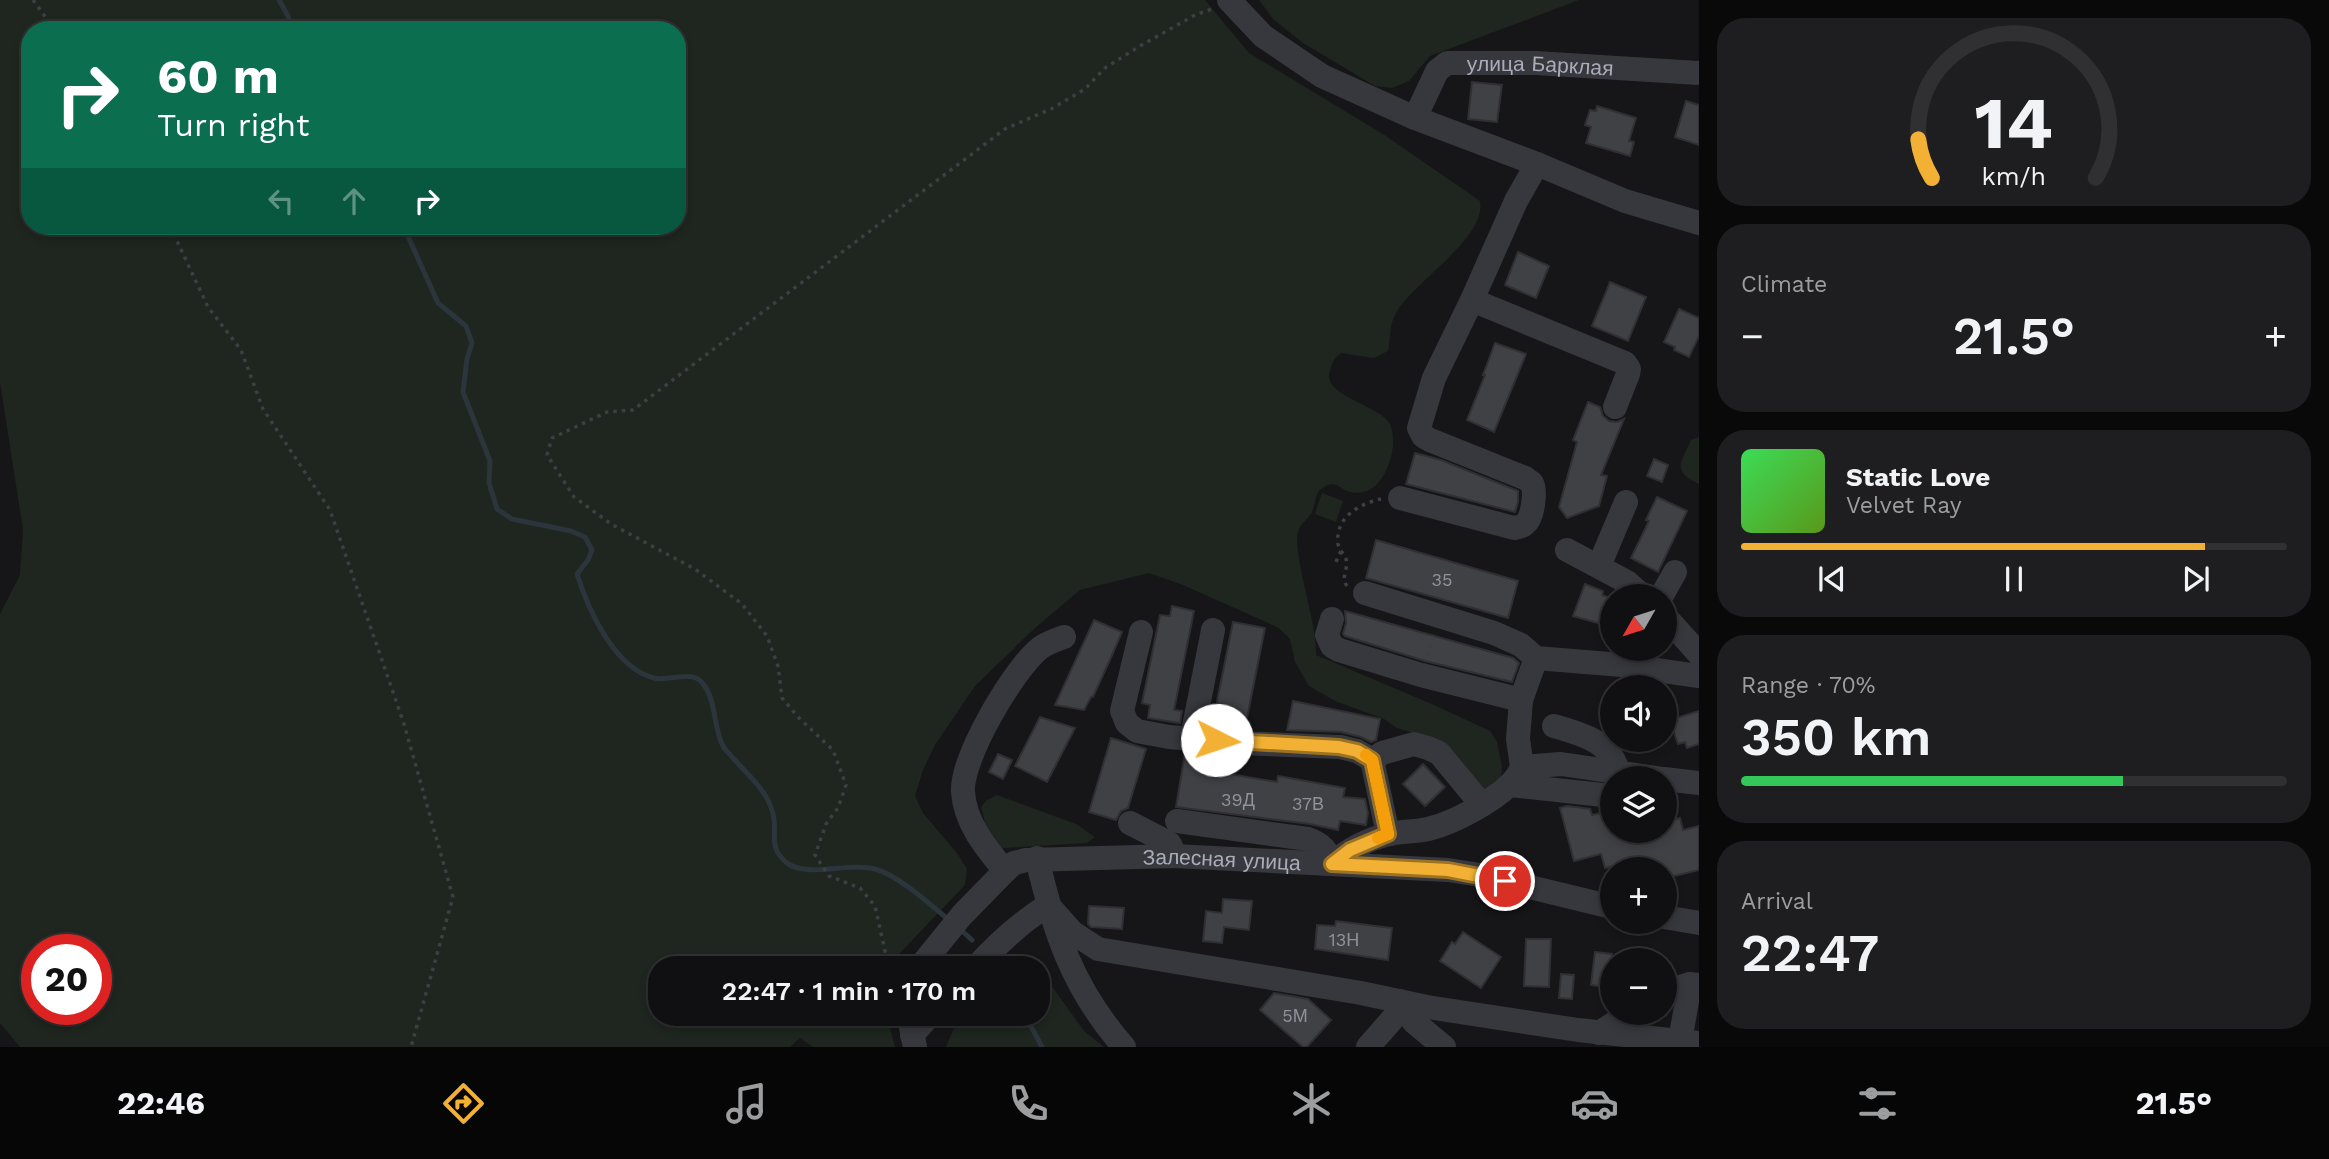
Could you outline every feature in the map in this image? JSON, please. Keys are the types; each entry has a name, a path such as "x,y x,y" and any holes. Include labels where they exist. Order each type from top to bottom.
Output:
{"street":[{"path":"1224,3 1263,36 1322,76 1415,118 1625,201 1699,223"},
{"name":"улица Барклая","path":"1415,118 1437,71 1447,63 1536,63 1699,73"},
{"path":"1400,498 1514,528 1528,523 1535,495 1532,483 1430,440 1423,436 1419,428 1434,378 1516,201 1537,164"},
{"path":"1472,300 1625,363 1629,369 1628,374 1615,407"},
{"path":"1599,566 1626,502"},
{"path":"1567,550 1629,584"},
{"path":"1668,584 1675,572"},
{"path":"1365,593 1510,640 1536,658 1622,665 1699,676"},
{"path":"1332,619 1328,635 1332,646 1421,675 1521,700"},
{"path":"1677,629 1699,654"},
{"path":"1192,737 1213,630"},
{"path":"1141,632 1122,711 1127,723 1137,731 1169,737 1339,747 1357,751 1372,760 1388,834"},
{"path":"1005,871 982,844 971,822 963,793 964,774 988,721 1015,676 1041,647 1064,637"},
{"path":"1516,776 1521,700 1536,658"},
{"path":"1554,726 1587,736 1599,743 1616,762 1616,766"},
{"path":"1372,760 1382,753 1414,744 1428,748 1438,753 1482,804"},
{"path":"1177,821 1308,839 1326,850 1332,864 1350,850 1388,834 1427,829 1497,797 1516,776 1561,764 1600,779"},
{"path":"1677,781 1699,783"},
{"path":"1130,823 1166,841 1175,856"},
{"name":"Залесная улица","path":"928,956 962,915 1005,871 1014,863 1037,858 1175,856 1448,870 1480,875 1600,904"},
{"path":"1037,858 1048,905 1071,969 1084,993 1124,1047"},
{"path":"986,956 1001,940 1048,905"},
{"path":"1048,905 1072,932 1098,949 1361,993 1403,1006 1599,1033 1689,1042 1695,984 1677,989"},
{"path":"1677,919 1699,923"},
{"path":"1368,1047 1403,1006"},
{"path":"1403,1006 1415,1022 1444,1047"},
{"path":"1599,1033 1611,1025"}],"path":[{"path":"33,0 48,21"},
{"path":"886,956 875,906 860,888 829,876 815,855 825,824 838,808 845,785 833,750 782,698 778,666 767,636 742,604 695,569 611,524 574,497 547,456 552,438 607,412 633,410 1005,129 1053,108 1085,89 1105,68 1140,46 1195,15 1224,3"},
{"path":"174,235 208,307 241,351 263,409 330,510 404,723 453,897 411,1047"},
{"path":"1365,593 1349,588 1344,582 1346,559 1338,542 1341,527 1353,509 1378,499 1400,498"},
{"path":"1336,562 1340,551"},
{"path":"1421,675 1440,617"}],"shaded area":[{"path":"0,0 1205,0 1249,53 1383,134 1480,201 1479,215 1472,230 1396,313 1388,351 1374,358 1341,353 1334,361 1330,380 1334,387 1375,411 1390,424 1393,437 1392,454 1380,480 1366,491 1347,491 1333,484 1320,490 1312,512 1299,529 1297,539 1316,655 1490,731 1497,742 1502,767 1501,779 1496,788 1478,790 1427,737 1397,728 1384,719 1335,701 1309,686 1295,662 1290,639 1279,628 1183,585 1149,573 1080,590 1035,628 975,686 935,745 915,796 923,813 967,869 965,885 897,956 648,956 648,1026 889,1026 895,1047 813,1047 800,1038 790,1047 20,1047 0,1023 0,614 20,575 23,530 0,382"},
{"path":"1259,0 1579,0 1430,56 1409,81 1392,88 1375,86 1303,43 1273,19"},
{"path":"1699,437 1699,484 1685,475 1681,466 1691,440"},
{"path":"1322,493 1343,501 1336,522 1315,514"},
{"path":"997,795 1076,824 1095,837 1087,843 1004,848 991,837 981,807"},
{"path":"1050,983 1084,1031 1104,1047 946,1047 955,1026 1050,1026"}],"building":[{"path":"1472,82 1502,85 1497,122 1468,119"},
{"path":"1686,101 1699,105 1699,145 1675,137"},
{"path":"1597,106 1636,118 1629,141 1634,142 1630,156 1586,143 1591,127 1585,125 1590,110 1596,111"},
{"path":"1518,252 1549,266 1536,298 1505,285"},
{"path":"1610,282 1646,297 1628,341 1592,326"},
{"path":"1679,309 1699,318 1699,336 1689,357 1664,342"},
{"path":"1495,343 1526,354 1494,432 1467,420"},
{"path":"1588,402 1600,407 1603,416 1609,421 1624,419 1601,475 1607,476 1599,506 1567,518 1559,507 1577,442 1573,440"},
{"path":"1415,453 1441,460 1518,491 1515,512 1406,484"},
{"path":"1654,459 1668,465 1662,482 1647,476"},
{"path":"1657,497 1687,511 1658,572 1631,558"},
{"path":"1376,540 1518,581 1508,618 1366,578"},
{"path":"1585,584 1600,590 1600,624 1573,616"},
{"path":"1172,606 1194,611 1174,710 1182,711 1180,723 1148,718 1150,705 1142,703 1160,615 1170,616"},
{"path":"1345,611 1513,658 1519,663 1512,682 1425,661 1345,636"},
{"path":"1094,620 1122,632 1093,697 1084,710 1055,705"},
{"path":"1233,622 1265,628 1245,728 1212,726"},
{"path":"1293,701 1380,719 1376,740 1371,742 1341,732 1287,730"},
{"path":"1699,711 1699,744 1687,748 1685,742 1678,744 1677,718"},
{"path":"1040,717 1075,728 1047,782 1015,766"},
{"path":"1111,738 1146,749 1128,808 1121,811 1116,820 1089,812"},
{"path":"1185,753 1233,757 1230,774 1277,782 1278,776 1345,788 1343,797 1365,799 1368,813 1366,825 1340,821 1338,830 1176,807"},
{"path":"998,754 1012,760 1003,779 989,772"},
{"path":"1423,764 1445,787 1425,806 1403,784"},
{"path":"1567,806 1590,809 1592,815 1600,813 1600,843 1677,843 1677,819 1680,818 1683,830 1699,826 1699,870 1677,875 1677,857 1602,857 1601,854 1574,861 1560,808"},
{"path":"1223,899 1252,901 1249,930 1224,927 1222,943 1203,941 1206,911 1222,913"},
{"path":"1089,906 1124,908 1122,929 1091,927 1088,924"},
{"path":"1336,921 1392,928 1388,960 1315,949 1317,925 1335,926"},
{"path":"1463,932 1501,957 1481,988 1440,961 1452,942 1455,944"},
{"path":"1526,939 1551,939 1549,987 1524,986"},
{"path":"1595,952 1600,953 1600,986 1591,985"},
{"path":"1561,974 1574,975 1572,999 1559,998"},
{"path":"1274,993 1308,999 1331,1020 1307,1047 1303,1047 1260,1010"}],"waterway":[{"path":"279,0 289,21"},
{"path":"407,235 438,303 466,326 472,343 463,392 490,461 489,483 497,509 512,519 571,531 585,537 592,550 577,574 588,604 605,635 615,650 640,672 660,679 694,677 704,685 711,699 723,746 767,798 774,821 775,845 787,863 805,869 865,867 884,872 904,884 950,921"},
{"path":"960,929 972,940"},
{"path":"1031,1026 1042,1047"}],"slow traffic":[{"path":"1366,755 1372,760 1388,834 1378,838"}],"route":[{"path":"1217,740 1339,747 1357,751 1372,760 1388,834 1350,850 1332,864 1448,870 1505,881"}]}
